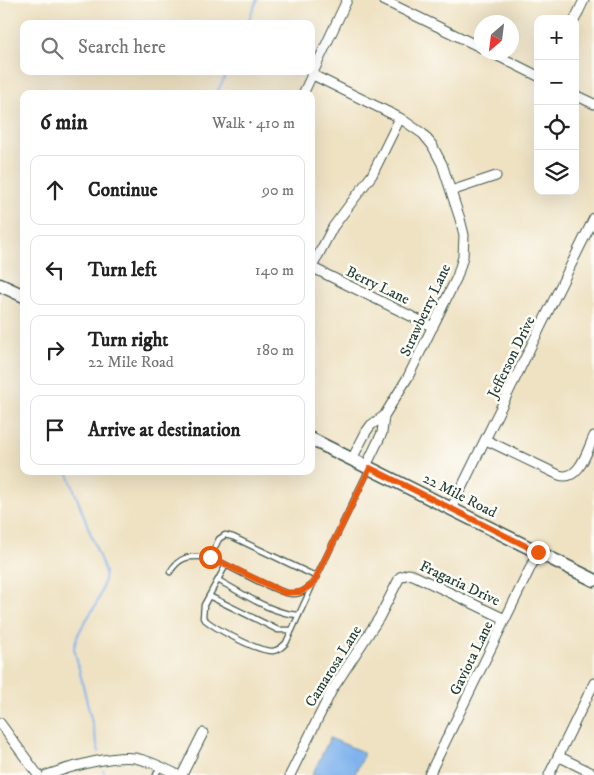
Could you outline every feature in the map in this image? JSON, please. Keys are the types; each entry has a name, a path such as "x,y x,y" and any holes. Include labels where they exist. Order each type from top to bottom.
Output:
{"street":[{"path":"315,66 347,0"},
{"path":"383,0 474,44"},
{"path":"577,15 584,0"},
{"path":"506,60 534,74"},
{"path":"305,90 311,75"},
{"name":"Strawberry Lane","path":"313,75 400,118 418,129 432,145 442,164 463,227 463,257 457,277 405,384 384,416 371,425 366,432 352,459"},
{"path":"579,96 594,104"},
{"path":"315,261 333,227 372,175 400,118"},
{"path":"451,191 496,176"},
{"name":"Jefferson Drive","path":"452,509 594,218"},
{"name":"Berry Lane","path":"315,268 433,327"},
{"path":"0,285 20,294"},
{"name":"Strawberry Lane","path":"368,467 382,433 384,416"},
{"path":"486,440 559,475 569,477 578,469 594,436"},
{"name":"22 Mile Road","path":"315,441 594,580"},
{"name":"Gaviota Lane","path":"429,775 538,552"},
{"name":"Fragaria Drive","path":"404,575 413,575 505,619"},
{"name":"Camarosa Lane","path":"290,775 332,690 374,627 397,581 404,575"},
{"path":"549,775 594,683"},
{"path":"0,723 38,775"},
{"path":"182,775 203,733"},
{"path":"558,756 594,774"},
{"path":"47,775 118,758 135,758 158,771 178,775"}],"lane":[{"path":"226,565 204,605 203,618 212,626 241,641 272,651 281,648 292,630 368,467"},
{"path":"210,557 219,539 225,535 313,575 318,574"},
{"path":"170,572 176,562 187,556 210,557 285,593 301,592 313,584"},
{"path":"218,580 278,610 288,614 299,615"},
{"path":"209,596 278,630 292,630"}],"water":[{"path":"330,738 363,752 363,758 354,775 312,775"}],"waterway":[{"path":"249,20 257,0"},
{"path":"218,90 226,75"},
{"path":"69,475 105,572 99,598 80,631 74,648 99,752"},
{"path":"103,770 105,775"}],"route":[{"path":"210,557 285,593 301,592 313,584 370,468 538,552"}]}
